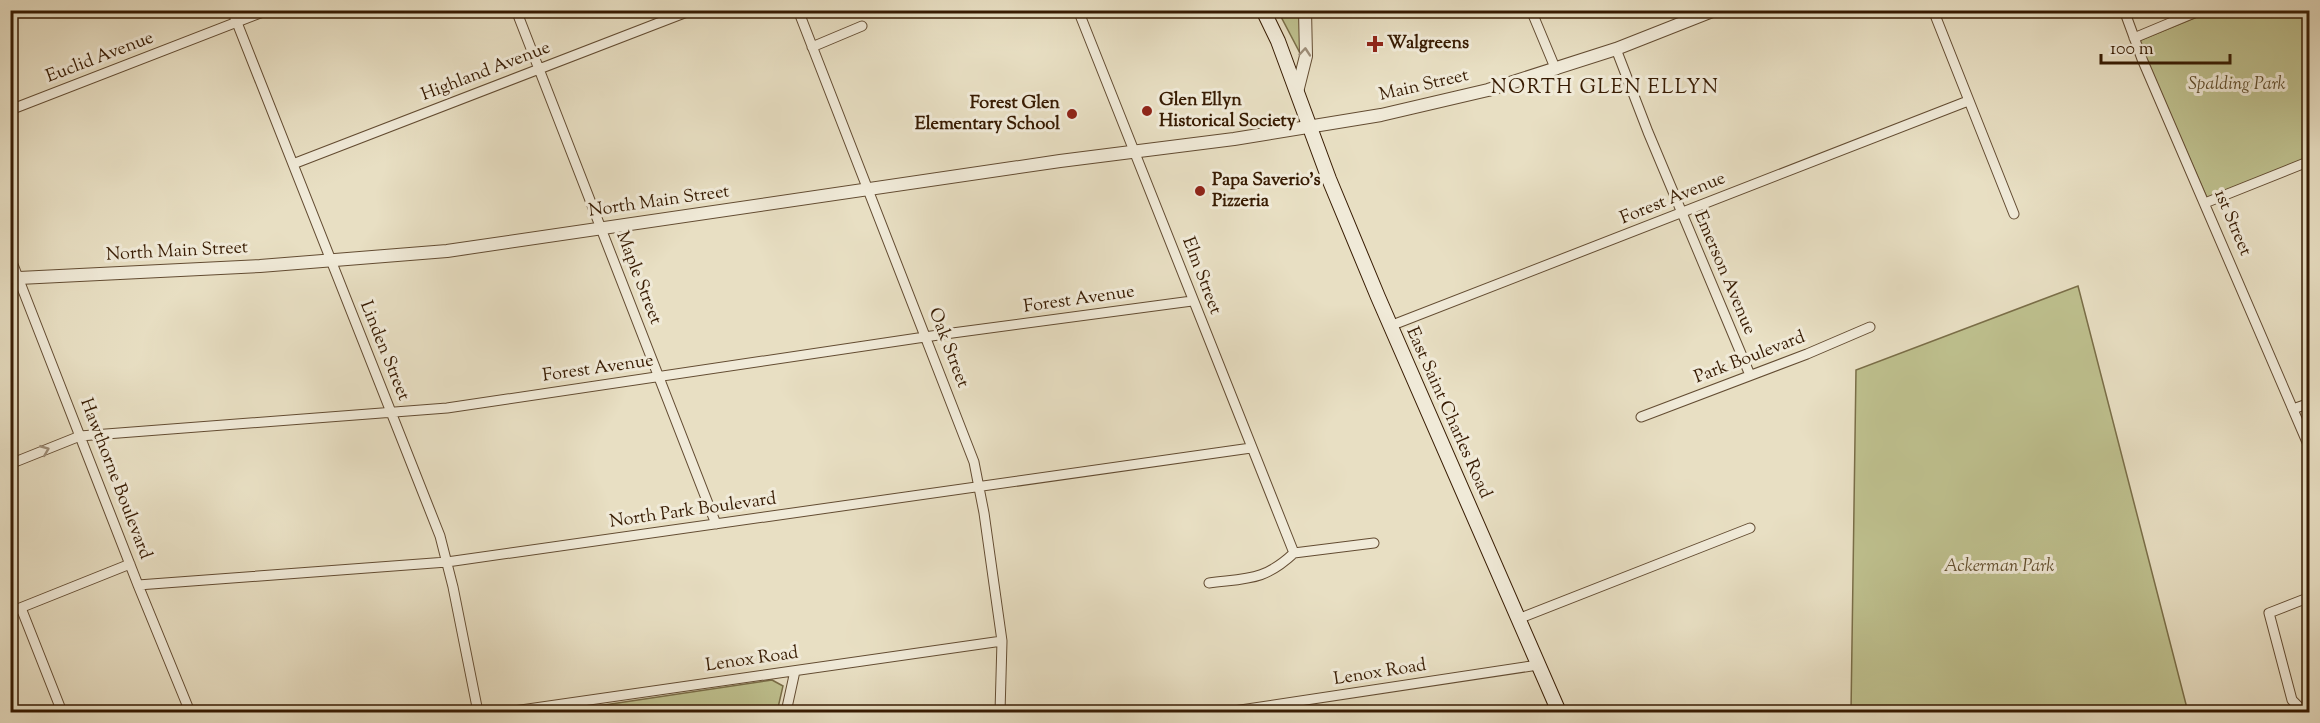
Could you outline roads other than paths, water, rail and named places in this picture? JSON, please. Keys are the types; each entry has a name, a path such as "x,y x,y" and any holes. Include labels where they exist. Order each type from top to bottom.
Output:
{"main road":[{"name":"East Saint Charles Road","path":"1263,10 1278,41 1309,127 1390,326 1559,712"}],"street":[{"name":"Linden Street","path":"232,10 440,536 478,712"},
{"name":"Euclid Avenue","path":"10,110 268,10"},
{"name":"Maple Street","path":"516,10 716,524"},
{"name":"Highland Avenue","path":"292,164 692,10"},
{"name":"Oak Street","path":"798,10 974,462 1002,641 1000,712"},
{"name":"Elm Street","path":"1078,10 1294,553"},
{"path":"1297,92 1306,56 1305,10"},
{"path":"1531,10 1556,70"},
{"name":"Main Street","path":"1309,127 1435,103 1556,70 1616,49 1693,14 1715,10"},
{"path":"1933,10 2014,214"},
{"name":"1st Street","path":"2124,10 2310,449"},
{"path":"2134,38 2201,10"},
{"path":"812,46 862,26"},
{"name":"Emerson Avenue","path":"1616,49 1681,214 1750,375"},
{"name":"Forest Avenue","path":"1390,326 1968,100"},
{"name":"North Main Street","path":"15,279 331,261 447,251 1309,127"},
{"path":"2205,203 2310,160"},
{"name":"Hawthorne Boulevard","path":"10,256 15,279 190,712"},
{"name":"Forest Avenue","path":"10,464 80,436 447,408 1192,301"},
{"name":"Park Boulevard","path":"1641,417 1808,354 1870,327"},
{"path":"2293,409 2310,403"},
{"name":"North Park Boulevard","path":"138,585 447,562 1251,448"},
{"path":"1518,619 1750,528"},
{"path":"1209,583 1264,575 1276,569 1294,553 1374,543"},
{"path":"10,612 130,564"},
{"path":"2304,712 2292,700 2269,613 2310,597"},
{"path":"21,608 62,712"},
{"name":"Lenox Road","path":"506,712 1002,641"},
{"name":"Lenox Road","path":"1227,712 1538,665"},
{"path":"786,712 795,671"},
{"path":"1302,701 1302,712"}],"place":[{"name":"Walgreens","path":"1375,44"},
{"name":"Glen Ellyn Historical Society","path":"1147,111"},
{"name":"Forest Glen Elementary School","path":"1072,114"},
{"name":"Papa Saverio's Pizzeria","path":"1200,191"}],"district":[{"name":"NORTH GLEN ELLYN","path":"1605,88"}],"park label":[{"name":"Spalding Park","path":"2237,85"},
{"name":"Ackerman Park","path":"1999,567"}]}
